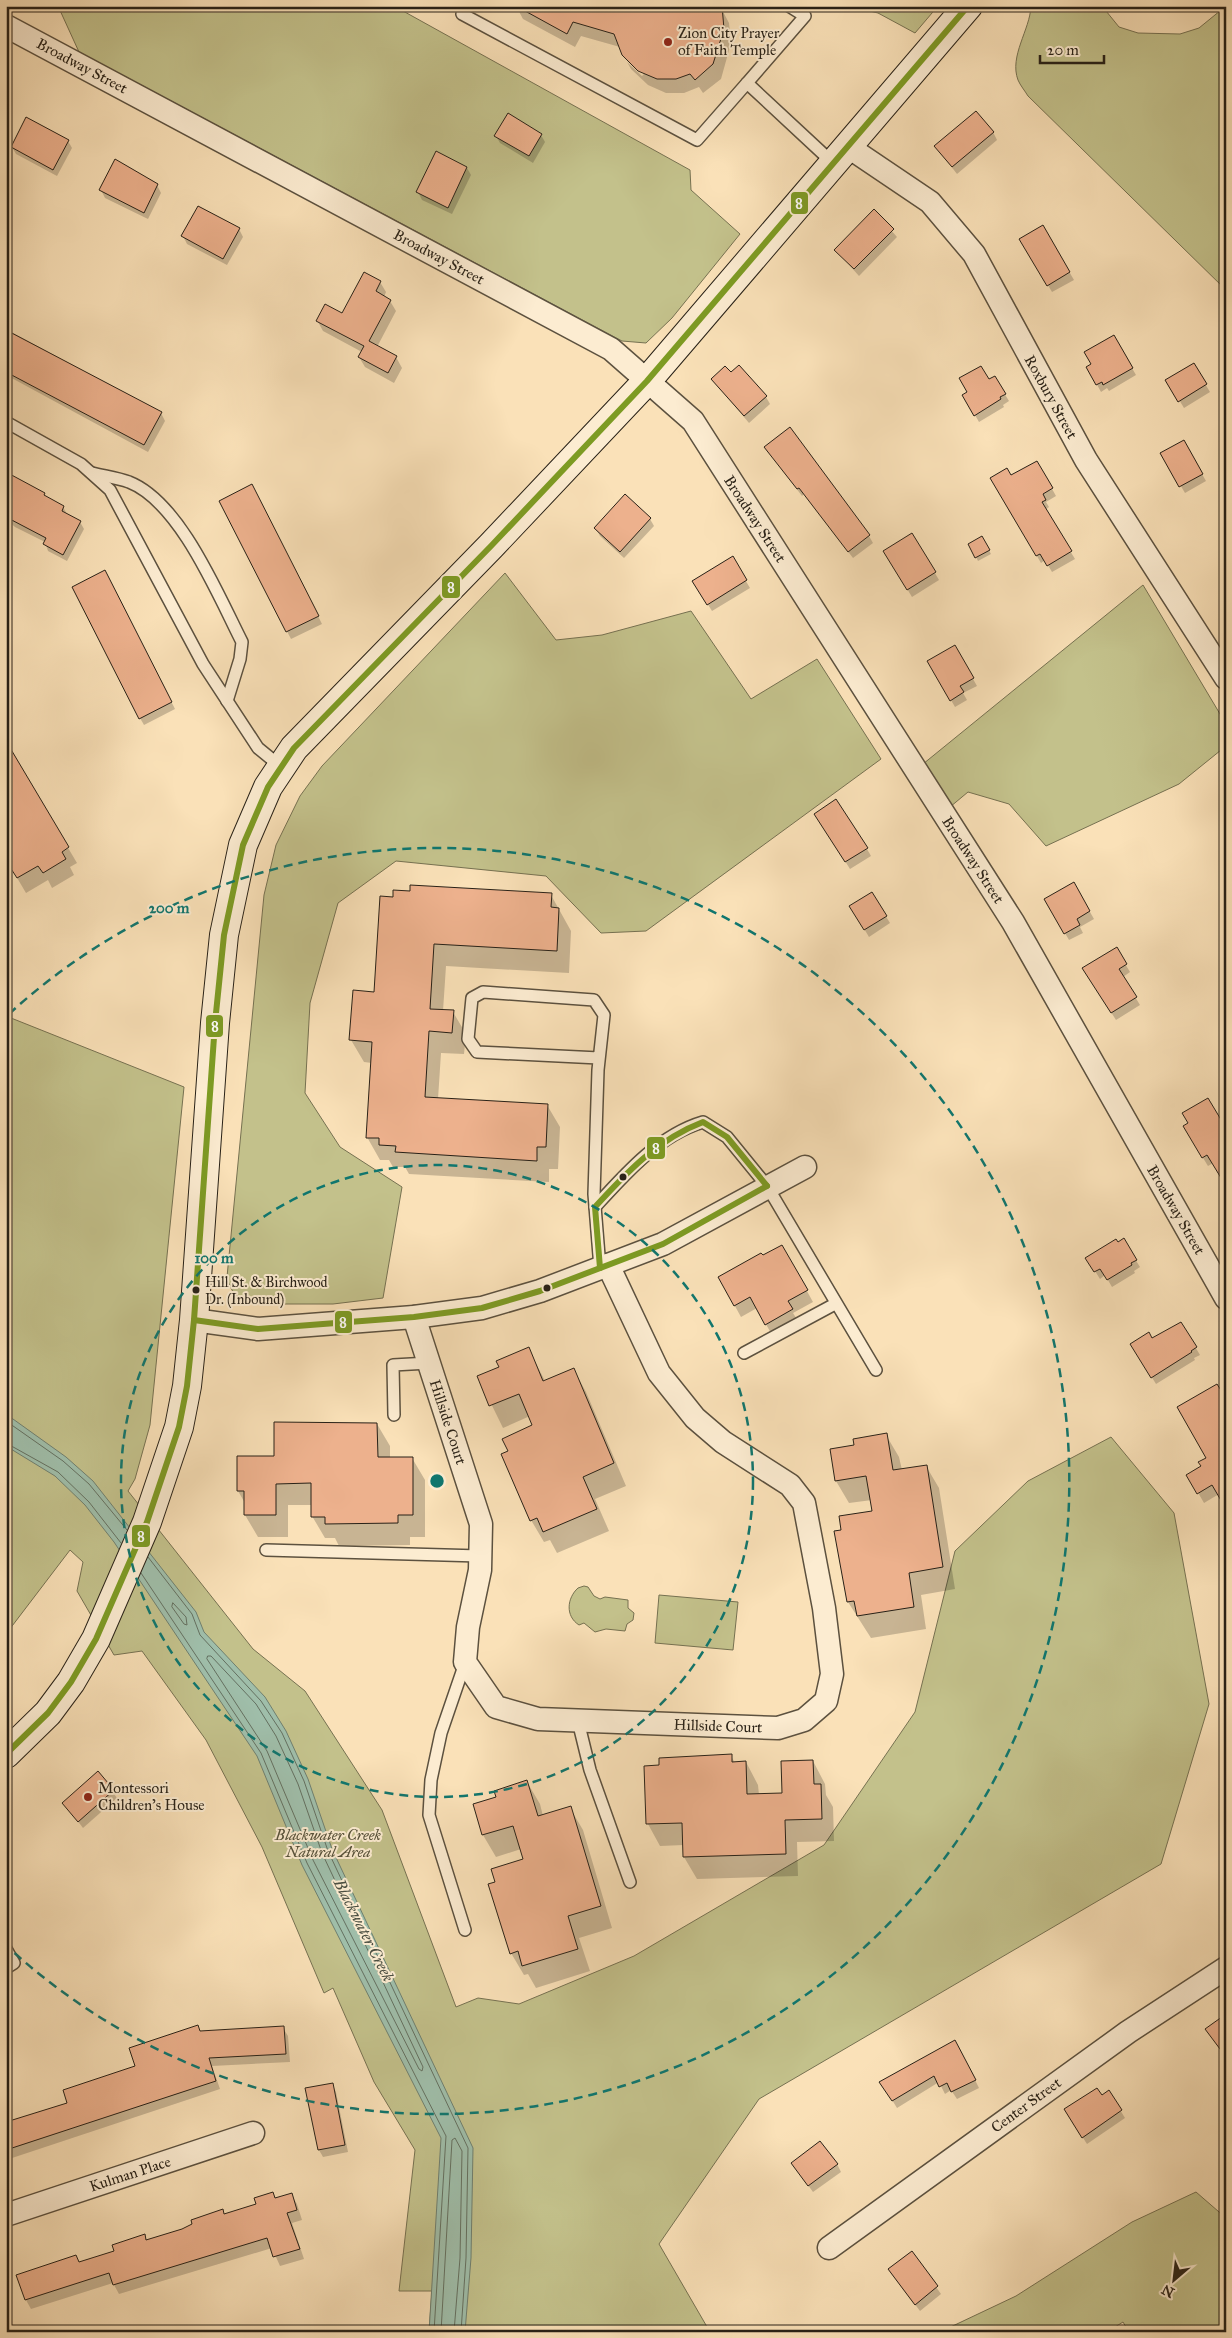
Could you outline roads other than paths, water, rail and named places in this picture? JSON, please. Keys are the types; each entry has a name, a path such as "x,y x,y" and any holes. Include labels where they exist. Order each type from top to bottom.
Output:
{"street":[{"path":"6,1754 48,1713 71,1682 106,1620 147,1522 179,1427 187,1386 194,1320 215,1023 224,934 243,844 264,794 280,766 312,728 491,546 646,381 968,6"},
{"name":"Broadway Street","path":"6,26 611,349 693,421 1013,922 1226,1298"},
{"name":"Roxbury Street","path":"840,155 930,202 974,254 1086,460 1226,678"},
{"path":"194,1320 258,1329 414,1317 482,1308 540,1291 663,1244 805,1166"},
{"name":"Hillside Court","path":"414,1317 481,1524 480,1556 468,1628 465,1662 496,1706 538,1720 778,1728 804,1720 826,1701 832,1674 824,1608 804,1503 790,1485 723,1442 695,1418 659,1373 604,1266"},
{"name":"Center Street","path":"829,2248 1128,2032 1226,1968"},
{"name":"Kulman Place","path":"6,2215 253,2133"}],"lane":[{"path":"467,6 462,14 697,140 805,16 789,6"},
{"path":"747,84 840,155"},
{"path":"6,422 81,464 110,490 203,664 258,748 280,766"},
{"path":"91,473 130,482 154,499 184,532 242,642 240,659 227,701"},
{"path":"599,1058 477,1052 468,1039 472,998 483,992 594,1000 604,1015 599,1058 595,1207 604,1266"},
{"path":"595,1207 630,1168 684,1128 703,1122 727,1137 767,1186 835,1304 876,1370"},
{"path":"744,1353 835,1304"},
{"path":"394,1415 394,1365 429,1363"},
{"path":"266,1550 480,1556"},
{"path":"465,1662 441,1733 431,1780 429,1815 465,1930"},
{"path":"578,1721 590,1770 630,1882"},
{"path":"6,1949 14,1963 6,1968"}],"water":[{"name":"Blackwater Creek","path":"6,1414 66,1457 93,1481 196,1612 204,1632 265,1697 286,1731 308,1779 332,1849 473,2148 471,2258 465,2332 429,2332 441,2138 302,1865 257,1756 114,1542 85,1505 55,1476 6,1446"}],"place":[{"name":"Zion City Prayer of Faith Temple","path":"668,42"},
{"name":"Hill St. & Birchwood Dr. (Inbound)","path":"196,1290"},
{"name":"Montessori Children's House","path":"88,1797"}],"park label":[{"name":"Blackwater Creek Natural Area","path":"328,1844"}]}
